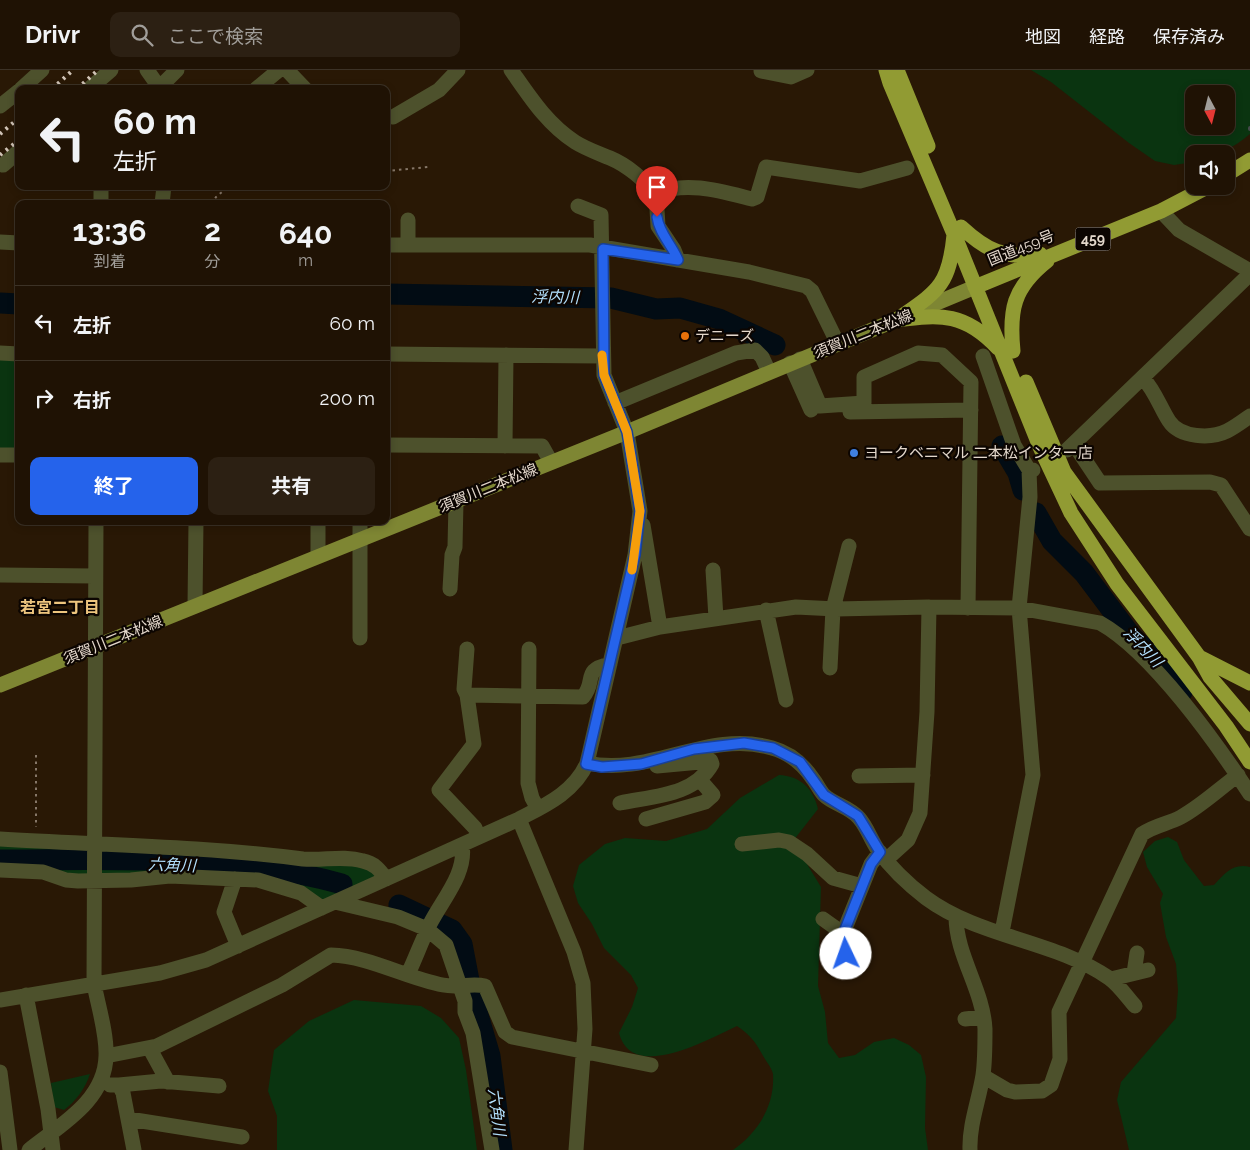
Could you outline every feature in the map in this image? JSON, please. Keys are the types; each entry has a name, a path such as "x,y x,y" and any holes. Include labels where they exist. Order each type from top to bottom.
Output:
{"highway":[{"name":"国道459号","path":"886,70 890,83 958,230"},
{"name":"国道459号","path":"897,70 980,285 1161,211 1192,195"},
{"path":"1235,169 1250,160"},
{"path":"897,320 934,294 942,282 952,258 958,230 1005,255 1025,256 1060,251"},
{"path":"1060,251 1036,270 1020,289 1015,300 1010,324 1008,353 1040,447 1071,513 1117,584 1226,726 1250,762"},
{"path":"980,285 1008,353 1064,472 1199,657 1210,677 1250,724"},
{"path":"897,320 934,315 964,321 1008,353"},
{"path":"1199,657 1250,683"},
{"path":"1226,726 1250,742"}],"main road":[{"name":"須賀川二本松線","path":"0,685 456,502 980,285"}],"street":[{"path":"26,85 42,70"},
{"path":"94,85 112,70"},
{"path":"147,70 156,85"},
{"path":"161,85 177,70"},
{"path":"261,85 279,70"},
{"path":"287,70 301,85"},
{"path":"393,117 435,93 458,70"},
{"path":"511,70 534,104 560,132 587,149 612,159 635,172 656,193 658,226 674,250 678,260"},
{"path":"761,71 791,77 804,73 807,70"},
{"path":"0,106 15,94"},
{"path":"3,165 15,154"},
{"path":"656,193 669,188 706,188 752,199 758,196 766,167 860,181 907,168"},
{"path":"578,206 601,215 603,249 602,356 604,375 627,432 660,627"},
{"path":"1161,211 1178,230 1250,273 1071,447 1100,483 1210,482 1221,485 1250,528"},
{"path":"408,220 408,245"},
{"path":"0,242 15,243"},
{"path":"390,245 590,245 603,249 749,272 806,286 812,291 838,344"},
{"path":"615,403 736,353 755,350 762,357 769,372"},
{"path":"0,353 15,354"},
{"path":"795,361 820,406 864,403 864,376 918,353 942,355 971,382 968,608"},
{"path":"390,354 602,356"},
{"path":"505,446 506,355"},
{"path":"983,356 1014,445 1031,470 1019,608 1033,774 1002,932"},
{"path":"795,361 812,413 970,410"},
{"path":"1143,378 1154,391 1170,423 1182,432 1194,435 1217,435 1250,416"},
{"path":"390,445 542,446 551,462"},
{"path":"0,455 15,455"},
{"path":"450,589 452,555 455,548 456,502"},
{"path":"0,1000 160,973 191,965 238,946 462,846 538,809 568,790 578,779 586,764 635,555 640,511"},
{"path":"29,1150 85,1105 98,1084 106,1056 94,984 96,647 94,576 96,525"},
{"path":"194,606 196,525"},
{"path":"318,525 318,556"},
{"path":"360,525 360,638"},
{"path":"830,668 833,609 849,546"},
{"path":"713,570 716,618"},
{"path":"0,575 94,576"},
{"path":"617,638 660,627 796,607 833,609 1019,608 1100,623 1112,629 1164,680 1238,775 1250,794"},
{"path":"851,968 844,942 844,934 871,864 903,846 916,826 920,813 929,607"},
{"path":"766,610 786,700"},
{"path":"467,649 464,689 467,695 474,744 439,790 475,828 480,837"},
{"path":"529,649 528,783 532,798 538,809"},
{"path":"467,695 583,697 593,670 610,664"},
{"path":"586,764 602,767 641,764 685,751 744,743 773,748 800,762 824,795 858,816 883,856 896,872 925,897 956,916 1063,954 1081,963 1111,979 1135,1006"},
{"path":"620,803 685,789 700,780 712,764 711,761 648,767 641,764"},
{"path":"859,776 923,775"},
{"path":"983,1076 1007,1090 1015,1092 1042,1091 1051,1086 1060,1059 1059,1012 1142,834 1149,828 1172,822 1185,815 1238,775"},
{"path":"646,819 705,802 713,795 700,780"},
{"path":"519,819 579,966 586,1010 576,1150"},
{"path":"0,839 276,854 314,860 350,858 376,866 386,879"},
{"path":"742,844 778,840 789,842 807,854 833,878 862,886"},
{"path":"408,974 438,907 452,888 464,855 462,846"},
{"path":"0,870 21,869 43,872 66,880 94,881 170,876 267,882 328,905 398,917 428,929 446,945 470,987 465,1012 473,1032 492,1150"},
{"path":"235,879 224,912 238,946"},
{"path":"956,916 958,941 978,996 983,1017 983,1076 970,1150"},
{"path":"823,919 844,934"},
{"path":"1111,979 1141,971 1137,953"},
{"path":"106,1056 150,1049 282,985 331,955 341,955 442,985 487,988 505,1032 512,1037 651,1065"},
{"path":"26,995 53,1150"},
{"path":"964,1019 983,1017"},
{"path":"150,1049 168,1082"},
{"path":"0,1072 10,1150"},
{"path":"98,1084 119,1085 168,1082 219,1086"},
{"path":"119,1085 126,1101 134,1150"},
{"path":"129,1119 242,1137"}],"path":[{"path":"390,171 428,166"},
{"path":"214,200 224,190"},
{"path":"36,755 36,841"}],"green space":[{"path":"1031,70 1250,70 1250,134 1237,144 1185,145 1185,163 1174,165 1155,161 1051,82"},
{"path":"0,360 15,360 15,449 0,449"},
{"path":"779,775 793,778 804,784 813,795 818,809 793,841 821,887 818,986 825,1012 828,1043 839,1058 855,1055 874,1042 894,1038 909,1045 921,1055 926,1077 925,1128 928,1150 733,1150 750,1135 763,1117 768,1107 773,1086 771,1069 757,1045 748,1035 737,1026 691,1047 655,1056 639,1055 627,1048 619,1033 632,1007 638,988 631,975 604,948 592,924 578,903 573,886 579,865 605,844 625,838 666,841 707,829 740,798"},
{"path":"1168,837 1177,842 1184,860 1204,886 1214,885 1234,868 1239,866 1250,867 1250,1150 1129,1150 1117,1100 1121,1082 1176,1018 1178,990 1176,964 1166,937 1160,903 1163,894 1147,867 1143,852 1155,841"},
{"path":"0,839 344,857 386,879 322,908 280,886 131,880 0,870"},
{"path":"354,1000 421,1006 441,1018 459,1038 466,1070 477,1150 277,1150 277,1116 268,1091 274,1050 309,1021"},
{"path":"90,1074 83,1090 64,1110 54,1107 51,1083"}],"waterway":[{"name":"浮内川","path":"390,294 611,298 656,309 680,308 719,319 775,345"},
{"name":"浮内川","path":"0,303 15,304"},
{"name":"浮内川","path":"1002,446 1018,473 1023,490"},
{"name":"浮内川","path":"1036,513 1052,541 1084,573 1132,637 1160,663 1182,692"},
{"name":"六角川","path":"0,860 129,860 216,863 301,874 342,884"},
{"name":"六角川","path":"399,905 452,930 462,944 471,991 490,1056 502,1150"}],"railway":[{"path":"56,85 73,70"},
{"path":"81,85 98,70"},
{"path":"0,134 15,121"},
{"path":"0,155 15,143"}],"slow traffic":[{"path":"602,355 604,375 627,432 640,511 638,537 632,570"}],"place":[{"name":"デニーズ","path":"685,336"},
{"name":"ヨークベニマル 二本松インター店","path":"854,453"}],"district":[{"name":"若宮二丁目","path":"60,607"}],"route":[{"path":"657,217 658,226 674,250 678,260 603,249 602,356 604,375 627,432 640,511 635,555 586,764 602,767 641,764 694,749 744,743 762,745 785,752 800,762 824,795 858,816 880,852 871,864 844,932 846,954"}]}
